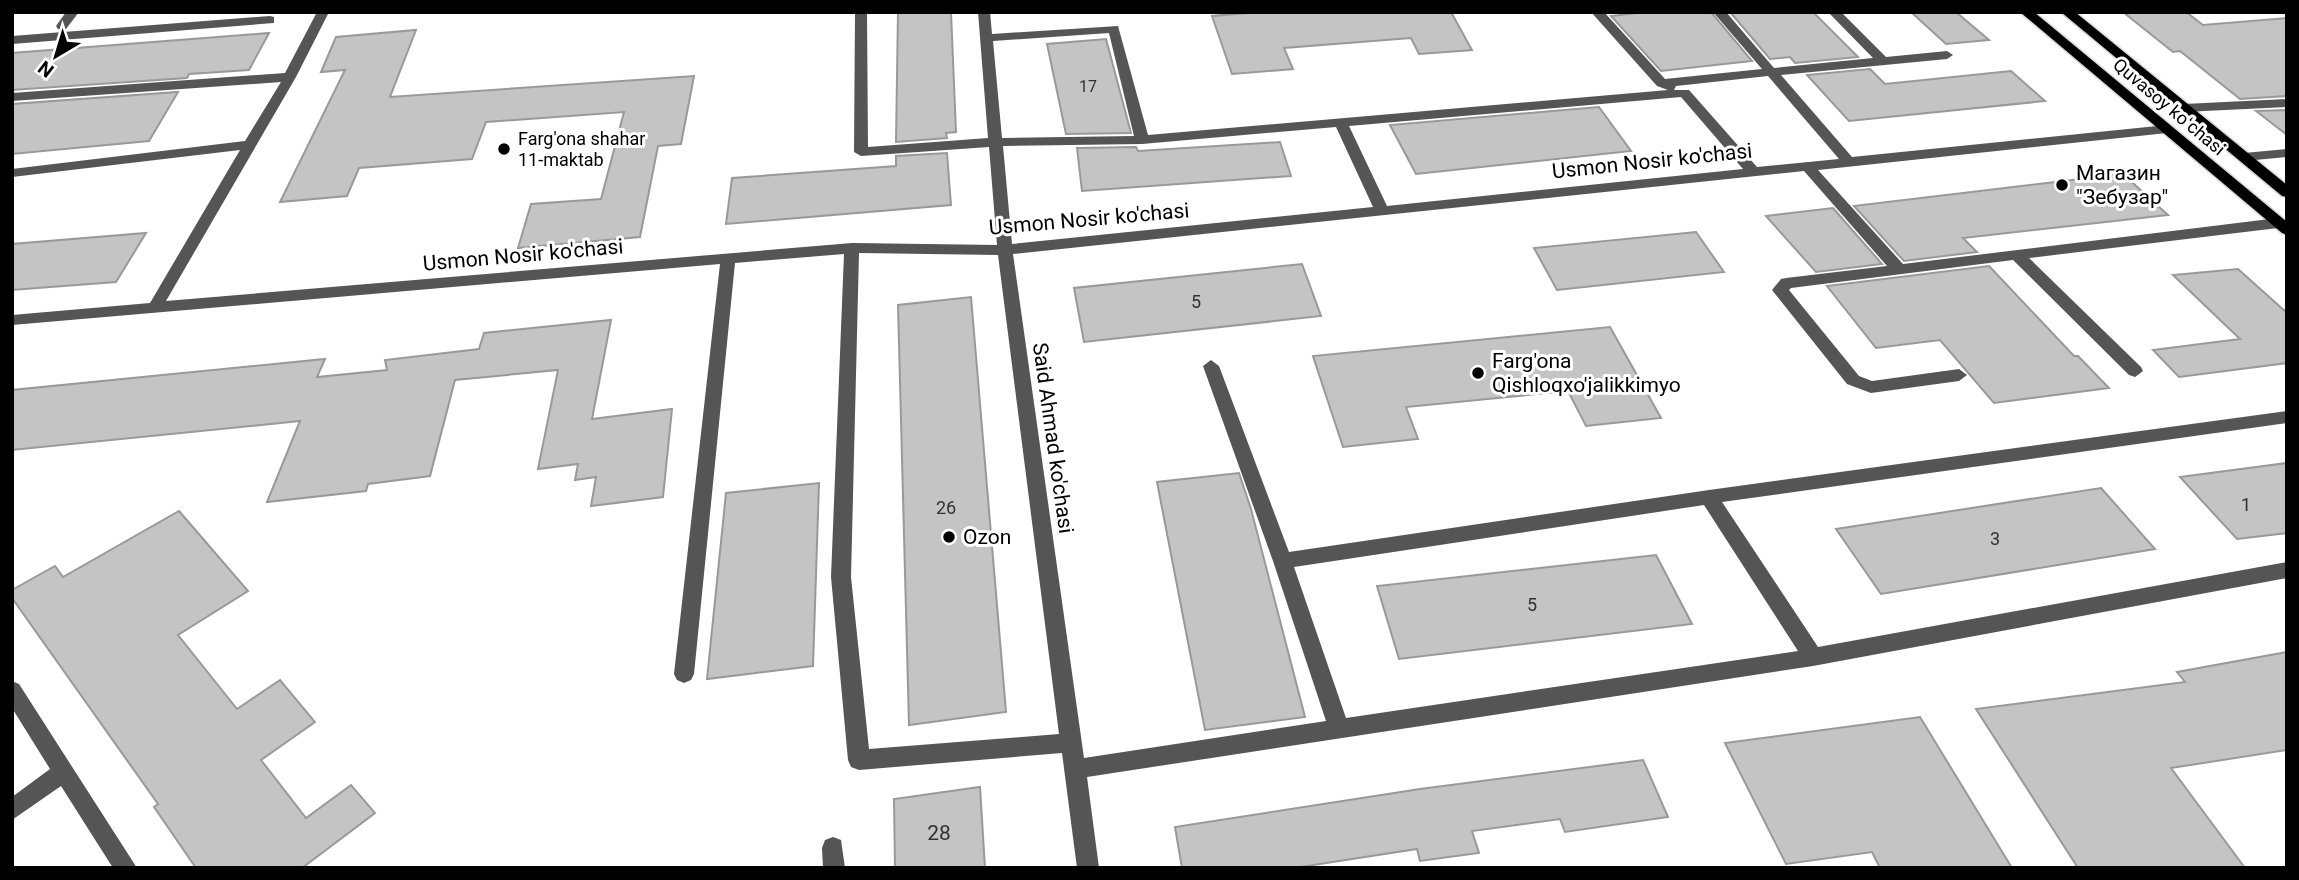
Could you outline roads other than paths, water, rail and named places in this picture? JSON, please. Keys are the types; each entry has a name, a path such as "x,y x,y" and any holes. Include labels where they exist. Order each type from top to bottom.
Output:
{"main road":[{"name":"Quvasoy koʻchasi","path":"2026,12 2283,227"},
{"name":"Quvasoy koʻchasi","path":"2067,12 2287,193"}],"street":[{"path":"62,26 73,12"},
{"path":"12,30 239,12"},
{"path":"155,307 290,77 323,12"},
{"path":"861,12 861,152 995,142 1142,140 1684,93"},
{"name":"Said Ahmad ko'chasi","path":"984,12 1005,250 1088,868"},
{"path":"1597,12 1662,83 1684,93 1752,170"},
{"path":"1719,12 1773,71 1847,160"},
{"path":"1834,12 1883,61"},
{"path":"12,40 270,20"},
{"path":"986,38 1114,29 1142,140"},
{"path":"1662,83 1947,55"},
{"path":"12,97 290,77"},
{"path":"2185,107 2287,103"},
{"path":"1341,124 1383,212"},
{"name":"Usmon Nosir ko'chasi","path":"12,320 852,248 1005,250 1383,212 1847,160 2166,129"},
{"path":"12,173 248,145"},
{"path":"2244,157 2287,153"},
{"path":"1806,165 1899,269"},
{"path":"1959,375 1871,387 1853,380 1780,290 1786,283 2283,227"},
{"path":"852,248 841,577 859,760 1071,743"},
{"path":"2017,255 2135,371"},
{"path":"684,674 728,258"},
{"path":"1211,366 1283,561 1338,727"},
{"path":"1283,561 1709,497 2287,417"},
{"path":"1709,497 1813,657"},
{"path":"1075,769 1813,657 2287,570"},
{"path":"12,690 126,868"},
{"path":"12,810 64,771"}],"place":[{"name":"Farg'ona shahar 11-maktab","path":"504,149"},
{"name":"Магазин \"Зебузар\"","path":"2062,185"},
{"name":"Farg'ona Qishloqxo'jalikkimyo","path":"1478,373"},
{"name":"Ozon","path":"949,537"}]}
